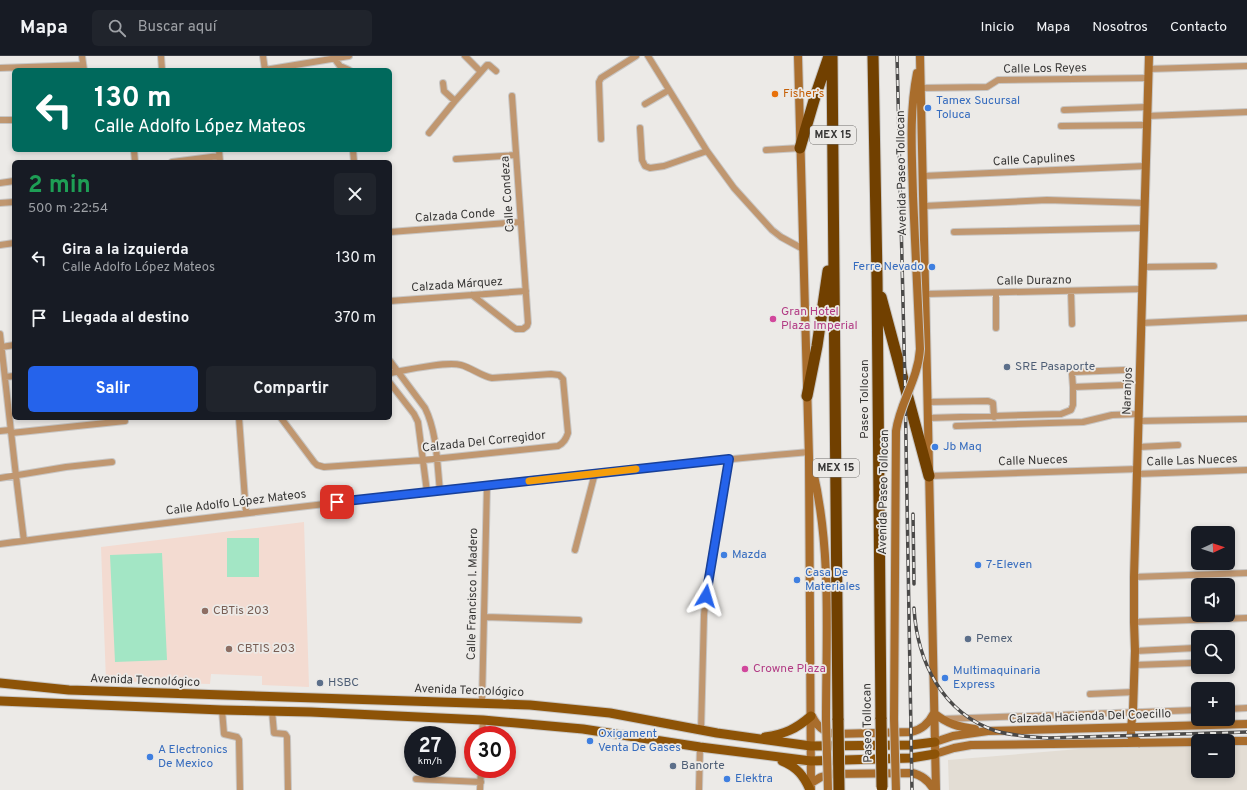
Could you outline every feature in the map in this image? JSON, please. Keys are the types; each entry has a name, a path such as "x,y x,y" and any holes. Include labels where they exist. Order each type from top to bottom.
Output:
{"highway":[{"path":"800,148 829,56"},
{"name":"MEX 15","path":"832,56 838,720 840,790"},
{"name":"Paseo Tollocan","path":"873,56 877,278 882,788"},
{"path":"807,396 816,357 833,215"},
{"path":"877,278 929,476"}],"main road":[{"path":"798,56 809,454 811,788"},
{"name":"Avenida Paseo Tollocan","path":"920,56 929,476 937,716 935,742 935,790"},
{"name":"Avenida Paseo Tollocan","path":"896,790 894,719 896,432 900,411 916,374 920,349 912,104 920,56"},
{"name":"Naranjos","path":"1131,727 1134,712 1134,577 1139,446 1149,56"},
{"path":"809,454 818,497 826,561 826,720 828,790"},
{"name":"Avenida Tecnológico","path":"0,683 69,690 530,705 610,713 701,730 811,746 911,745 935,742"},
{"path":"27,703 28,686"},
{"path":"371,715 372,699"},
{"path":"0,701 483,720 583,729 811,762 911,758 935,754"},
{"path":"811,716 818,726 824,731 835,734 916,731 937,716 951,725 988,731"},
{"path":"756,739 787,732 797,727 811,716"},
{"name":"Calzada Hacienda Del Coecillo","path":"935,742 953,736 988,731 1247,724"},
{"path":"670,742 673,725"},
{"path":"1131,727 1131,736 1139,743"},
{"path":"1008,731 1008,744"},
{"path":"1235,741 1247,741"},
{"name":"Calzada Hacienda Del Coecillo","path":"935,754 971,744 1191,742"},
{"path":"772,757 791,765 806,780 811,788"},
{"path":"811,788 821,777 832,774 912,773 922,777 935,790"}],"street":[{"path":"0,68 84,68 82,56"},
{"path":"161,56 162,68"},
{"path":"264,56 265,68"},
{"path":"276,68 349,56 349,68"},
{"path":"465,56 481,72"},
{"path":"600,139 599,82 601,78 636,56"},
{"path":"648,56 707,152 734,188 764,222 781,237 803,249"},
{"path":"334,58 340,66 344,68"},
{"path":"429,133 487,65 496,71"},
{"path":"1148,69 1247,66"},
{"name":"Calle Los Reyes","path":"921,88 987,87 998,80 1148,78"},
{"path":"442,83 444,91 455,101"},
{"path":"645,104 668,90"},
{"name":"Calle Condeza","path":"472,295 513,327 523,329 527,326 526,291 512,96"},
{"path":"1064,110 1247,112"},
{"path":"0,120 12,120"},
{"path":"1061,126 1147,125"},
{"path":"640,128 642,160 645,166 654,169 707,152"},
{"path":"766,150 800,148"},
{"path":"456,159 516,155"},
{"path":"188,160 219,156"},
{"name":"Calle Capulines","path":"923,176 1146,166"},
{"path":"0,183 12,181"},
{"path":"924,206 1047,200 1145,203"},
{"path":"0,204 12,202"},
{"name":"Calzada Conde","path":"392,232 521,222"},
{"path":"954,232 1144,228"},
{"path":"0,245 12,243"},
{"path":"1143,267 1214,266"},
{"name":"Calle Durazno","path":"926,294 1142,289"},
{"name":"Calzada Márquez","path":"392,301 526,291"},
{"path":"1071,291 1072,324"},
{"path":"996,292 996,328"},
{"path":"1142,323 1247,318"},
{"path":"0,334 24,541"},
{"path":"2,347 12,345"},
{"path":"392,364 425,408 429,416 437,458 440,491"},
{"name":"Calzada Del Corregidor","path":"282,420 314,462 320,466 424,460 558,446 561,445 566,439 568,433 563,379 561,376 555,374 492,378 486,377 467,367 453,364 392,372"},
{"path":"928,418 994,417 1066,413 1071,410 1073,405 1072,374 1074,372 1125,370"},
{"path":"5,377 12,376"},
{"path":"1073,387 1126,385"},
{"path":"392,386 414,414 418,422 428,492"},
{"path":"928,402 988,401 993,403 994,417"},
{"path":"956,426 1083,422 1112,415 1139,418 1247,419"},
{"path":"239,420 246,513"},
{"path":"0,431 11,432 125,421"},
{"path":"1139,446 1178,445"},
{"name":"Calle Adolfo López Mateos","path":"0,544 487,485 729,459 809,454"},
{"path":"701,730 704,615 707,585 729,459"},
{"path":"0,478 66,467 112,462"},
{"name":"Calle Las Nueces","path":"1138,472 1247,470"},
{"name":"Calle Nueces","path":"929,476 1138,472"},
{"path":"576,550 595,473"},
{"name":"Calle Francisco I. Madero","path":"482,703 487,485"},
{"path":"1134,577 1247,573"},
{"path":"484,617 578,620"},
{"path":"1134,622 1247,618"},
{"path":"1135,651 1191,648"},
{"path":"1135,665 1191,664"},
{"path":"1090,694 1134,692"},
{"path":"1235,709 1247,708"},
{"path":"222,710 224,734 237,737 239,740 240,790"},
{"path":"937,716 1191,710"},
{"path":"272,711 274,733 285,734 287,737 288,790"},
{"path":"483,720 483,726"},
{"path":"699,790 700,747"},
{"path":"480,790 481,778"},
{"path":"416,779 481,782"}],"shaded area":[{"name":"CBTis 203","path":"304,522 309,687 262,685 262,676 211,674 210,684 106,681 101,547"},
{"path":"1247,735 1247,790 949,790 948,760 1191,740 1191,778 1235,778 1235,736"}],"green space":[{"path":"227,538 259,538 259,577 227,577"},
{"path":"162,553 167,660 115,662 110,555"}],"railway":[{"path":"897,56 905,384 912,790"},
{"path":"913,514 914,584"},
{"path":"914,608 920,647 936,683 947,698 961,712 977,723 996,731 1028,737 1048,738 1247,732"}],"slow traffic":[{"path":"529,481 636,469"}],"place":[{"name":"Fisher’s","path":"775,94"},
{"name":"Tamex Sucursal Toluca","path":"928,108"},
{"name":"Ferre Nevado","path":"932,267"},
{"name":"Gran Hotel Plaza Imperial","path":"773,319"},
{"name":"SRE Pasaporte","path":"1007,367"},
{"name":"Jb Maq","path":"935,447"},
{"name":"Mazda","path":"724,555"},
{"name":"7-Eleven","path":"978,565"},
{"name":"Casa De Materiales","path":"797,580"},
{"name":"CBTis 203","path":"205,611"},
{"name":"Pemex","path":"968,639"},
{"name":"CBTIS 203","path":"229,649"},
{"name":"Crowne Plaza","path":"745,669"},
{"name":"Multimaquinaria Express","path":"945,678"},
{"name":"HSBC","path":"320,683"},
{"name":"Oxigament Venta De Gases","path":"590,741"},
{"name":"A Electronics De Mexico","path":"150,757"},
{"name":"Banorte","path":"673,766"},
{"name":"Elektra","path":"727,779"}],"route":[{"path":"337,502 729,459 706,596"}]}
